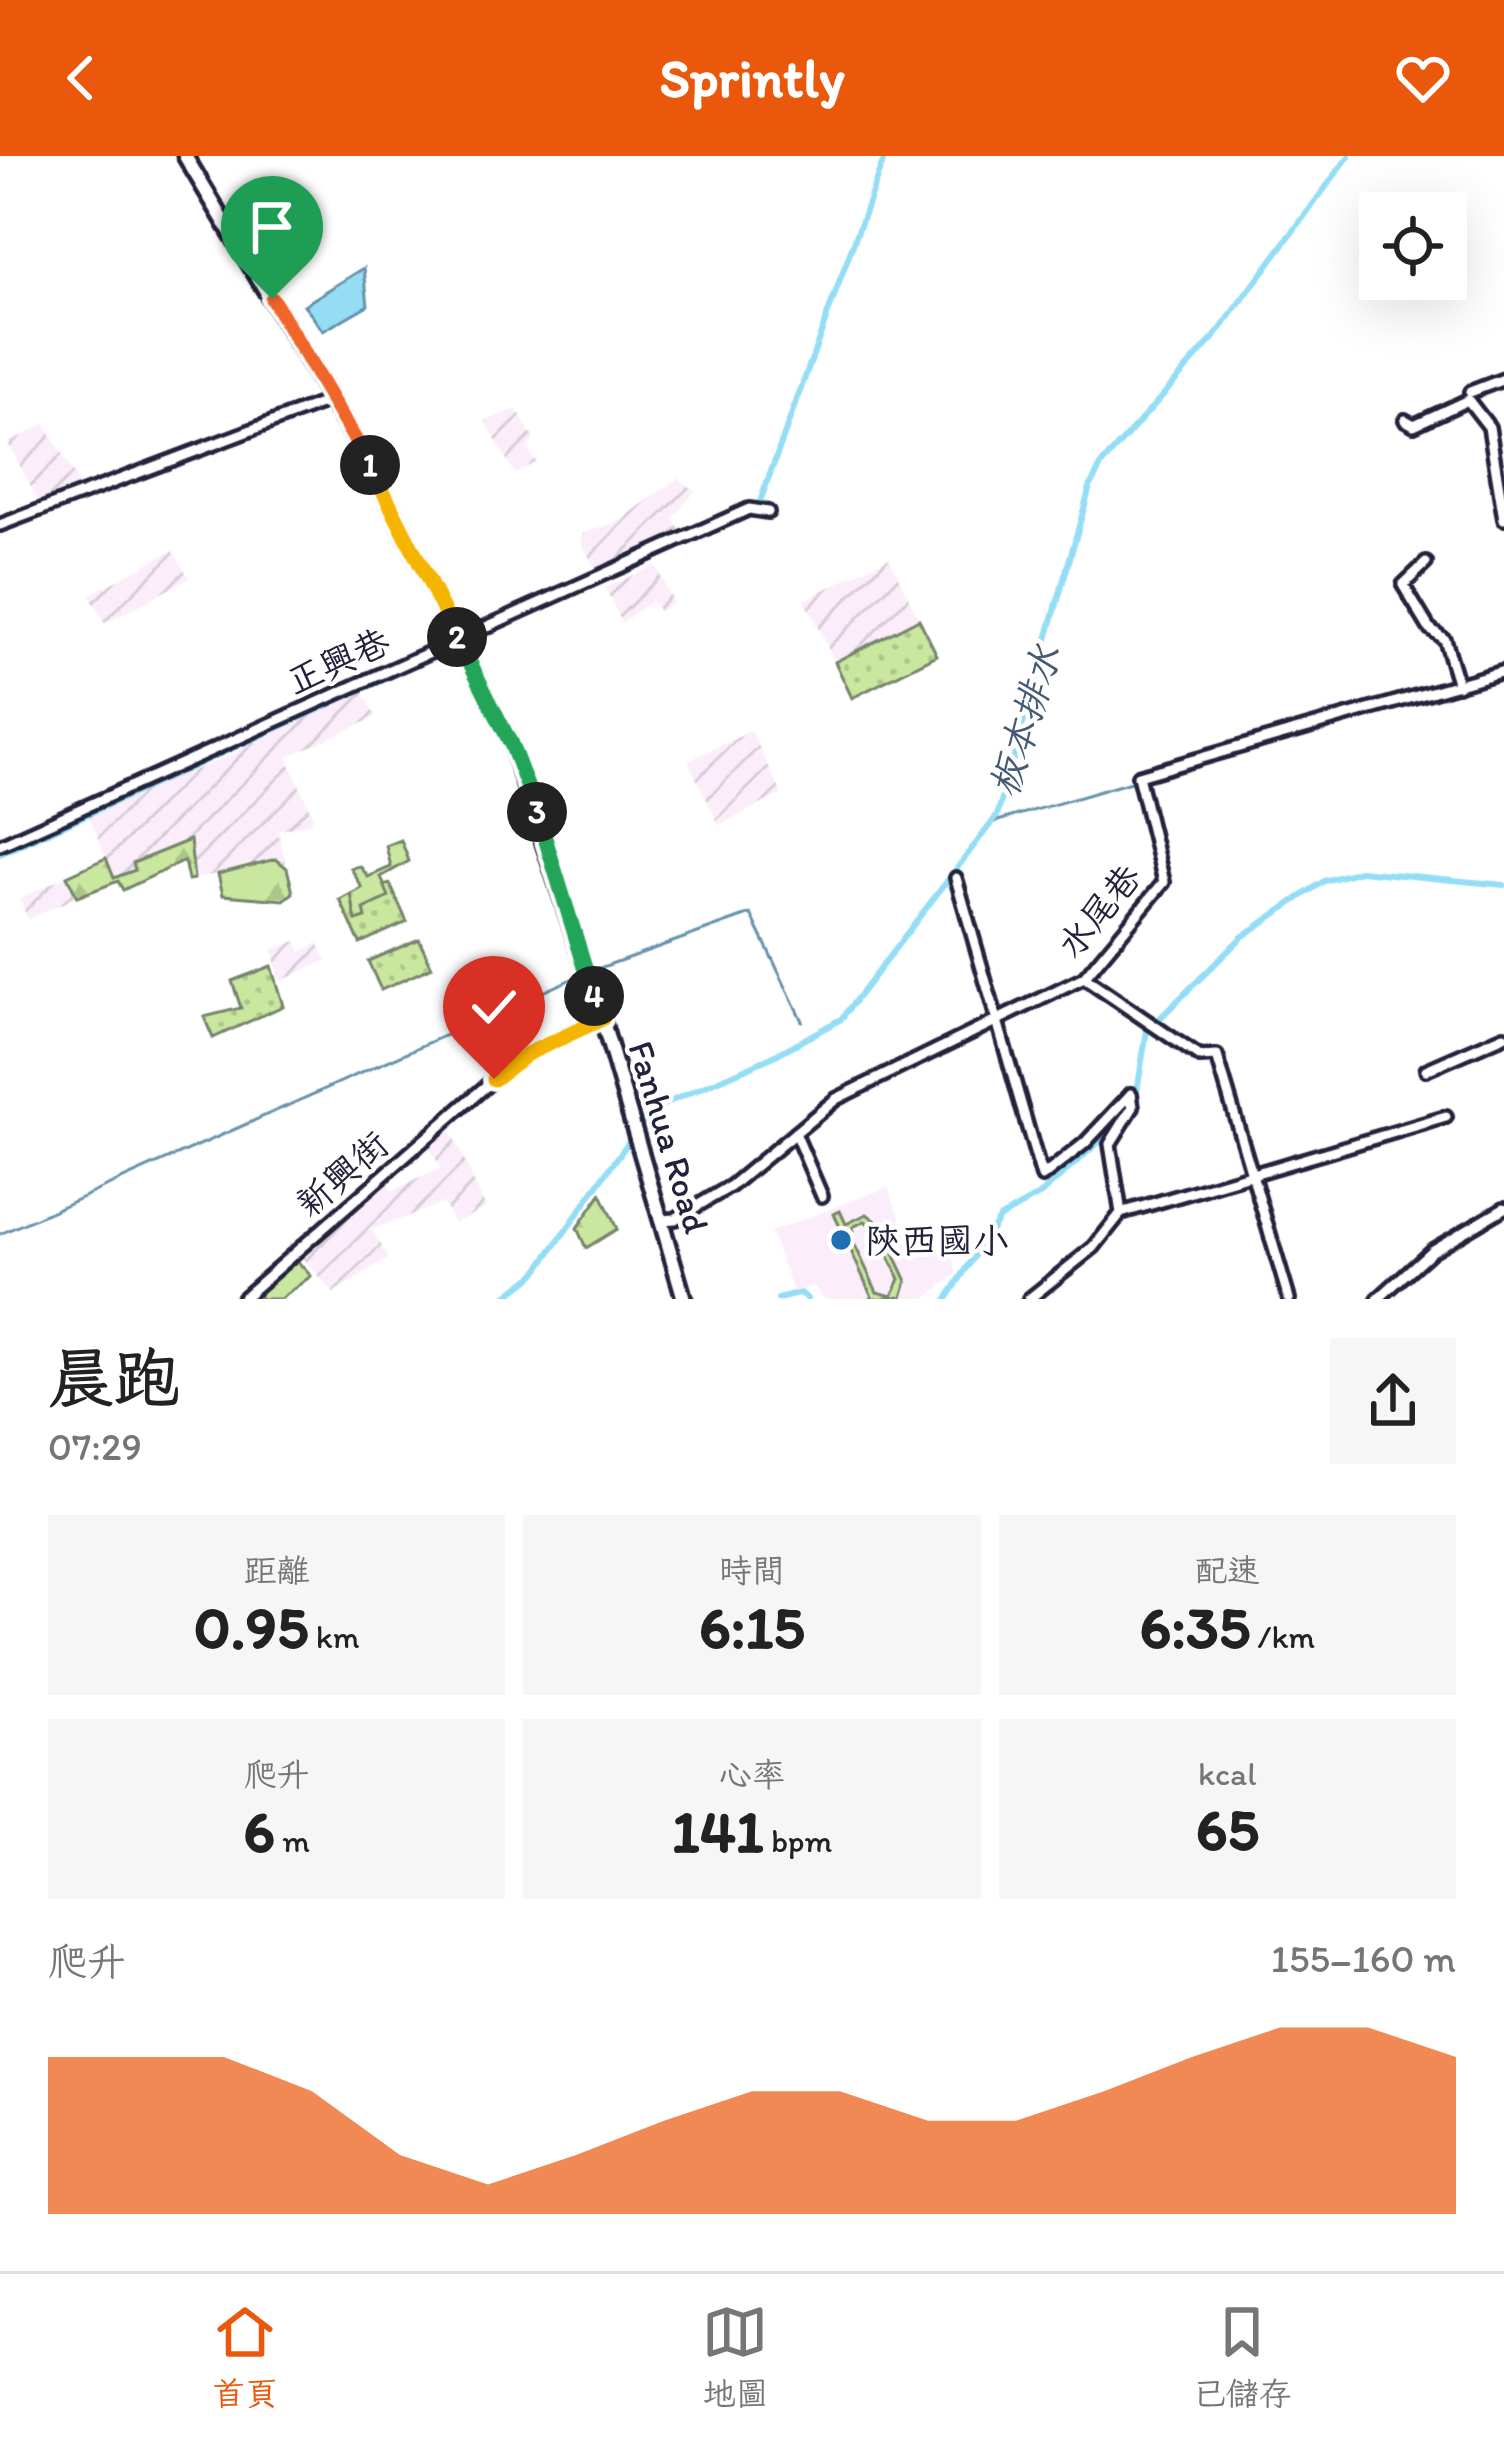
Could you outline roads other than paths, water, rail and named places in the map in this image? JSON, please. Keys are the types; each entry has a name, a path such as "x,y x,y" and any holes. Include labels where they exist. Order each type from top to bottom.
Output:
{"main road":[{"name":"Fanhua Road","path":"185,156 332,400 458,638 529,786 684,1299"}],"street":[{"path":"1470,392 1504,379"},
{"path":"0,525 332,400"},
{"path":"1405,421 1414,425 1468,400 1489,427 1504,519"},
{"path":"1489,427 1504,422"},
{"path":"1497,478 1504,461"},
{"name":"正興巷","path":"0,845 749,509 768,512"},
{"path":"1426,563 1403,585 1429,628 1444,639 1458,685"},
{"name":"水尾巷","path":"662,1220 675,1219 731,1186 836,1099 1084,978 1164,882 1138,776 1504,670"},
{"path":"956,878 1042,1177 1085,1143 1131,1094 1133,1107 1110,1144 1120,1213"},
{"path":"1084,978 1200,1057 1217,1056 1289,1299"},
{"name":"新興街","path":"242,1299 448,1117 527,1054 602,1019"},
{"path":"1426,1070 1504,1036"},
{"path":"1029,1299 1089,1252 1120,1213 1446,1117"},
{"path":"795,1133 822,1196"},
{"path":"1378,1299 1431,1251 1504,1208"}],"water":[{"path":"364,268 368,305 323,331 304,305"}],"waterway":[{"path":"0,854 757,510 885,156"},
{"name":"板本排水","path":"502,1299 535,1274 651,1110 772,1057 841,1019 997,816 1090,487 1102,464 1217,334 1349,156"},
{"path":"991,823 1134,781"},
{"path":"1135,1103 1147,1031 1242,937 1324,881 1360,871 1504,885"},
{"path":"594,970 751,914 802,1021"},
{"path":"0,1234 585,973"},
{"path":"947,1299 999,1218 1041,1194 1120,1123"},
{"path":"778,1299 801,1293 807,1299"}],"place":[{"name":"陝西國小","path":"841,1240"}]}
